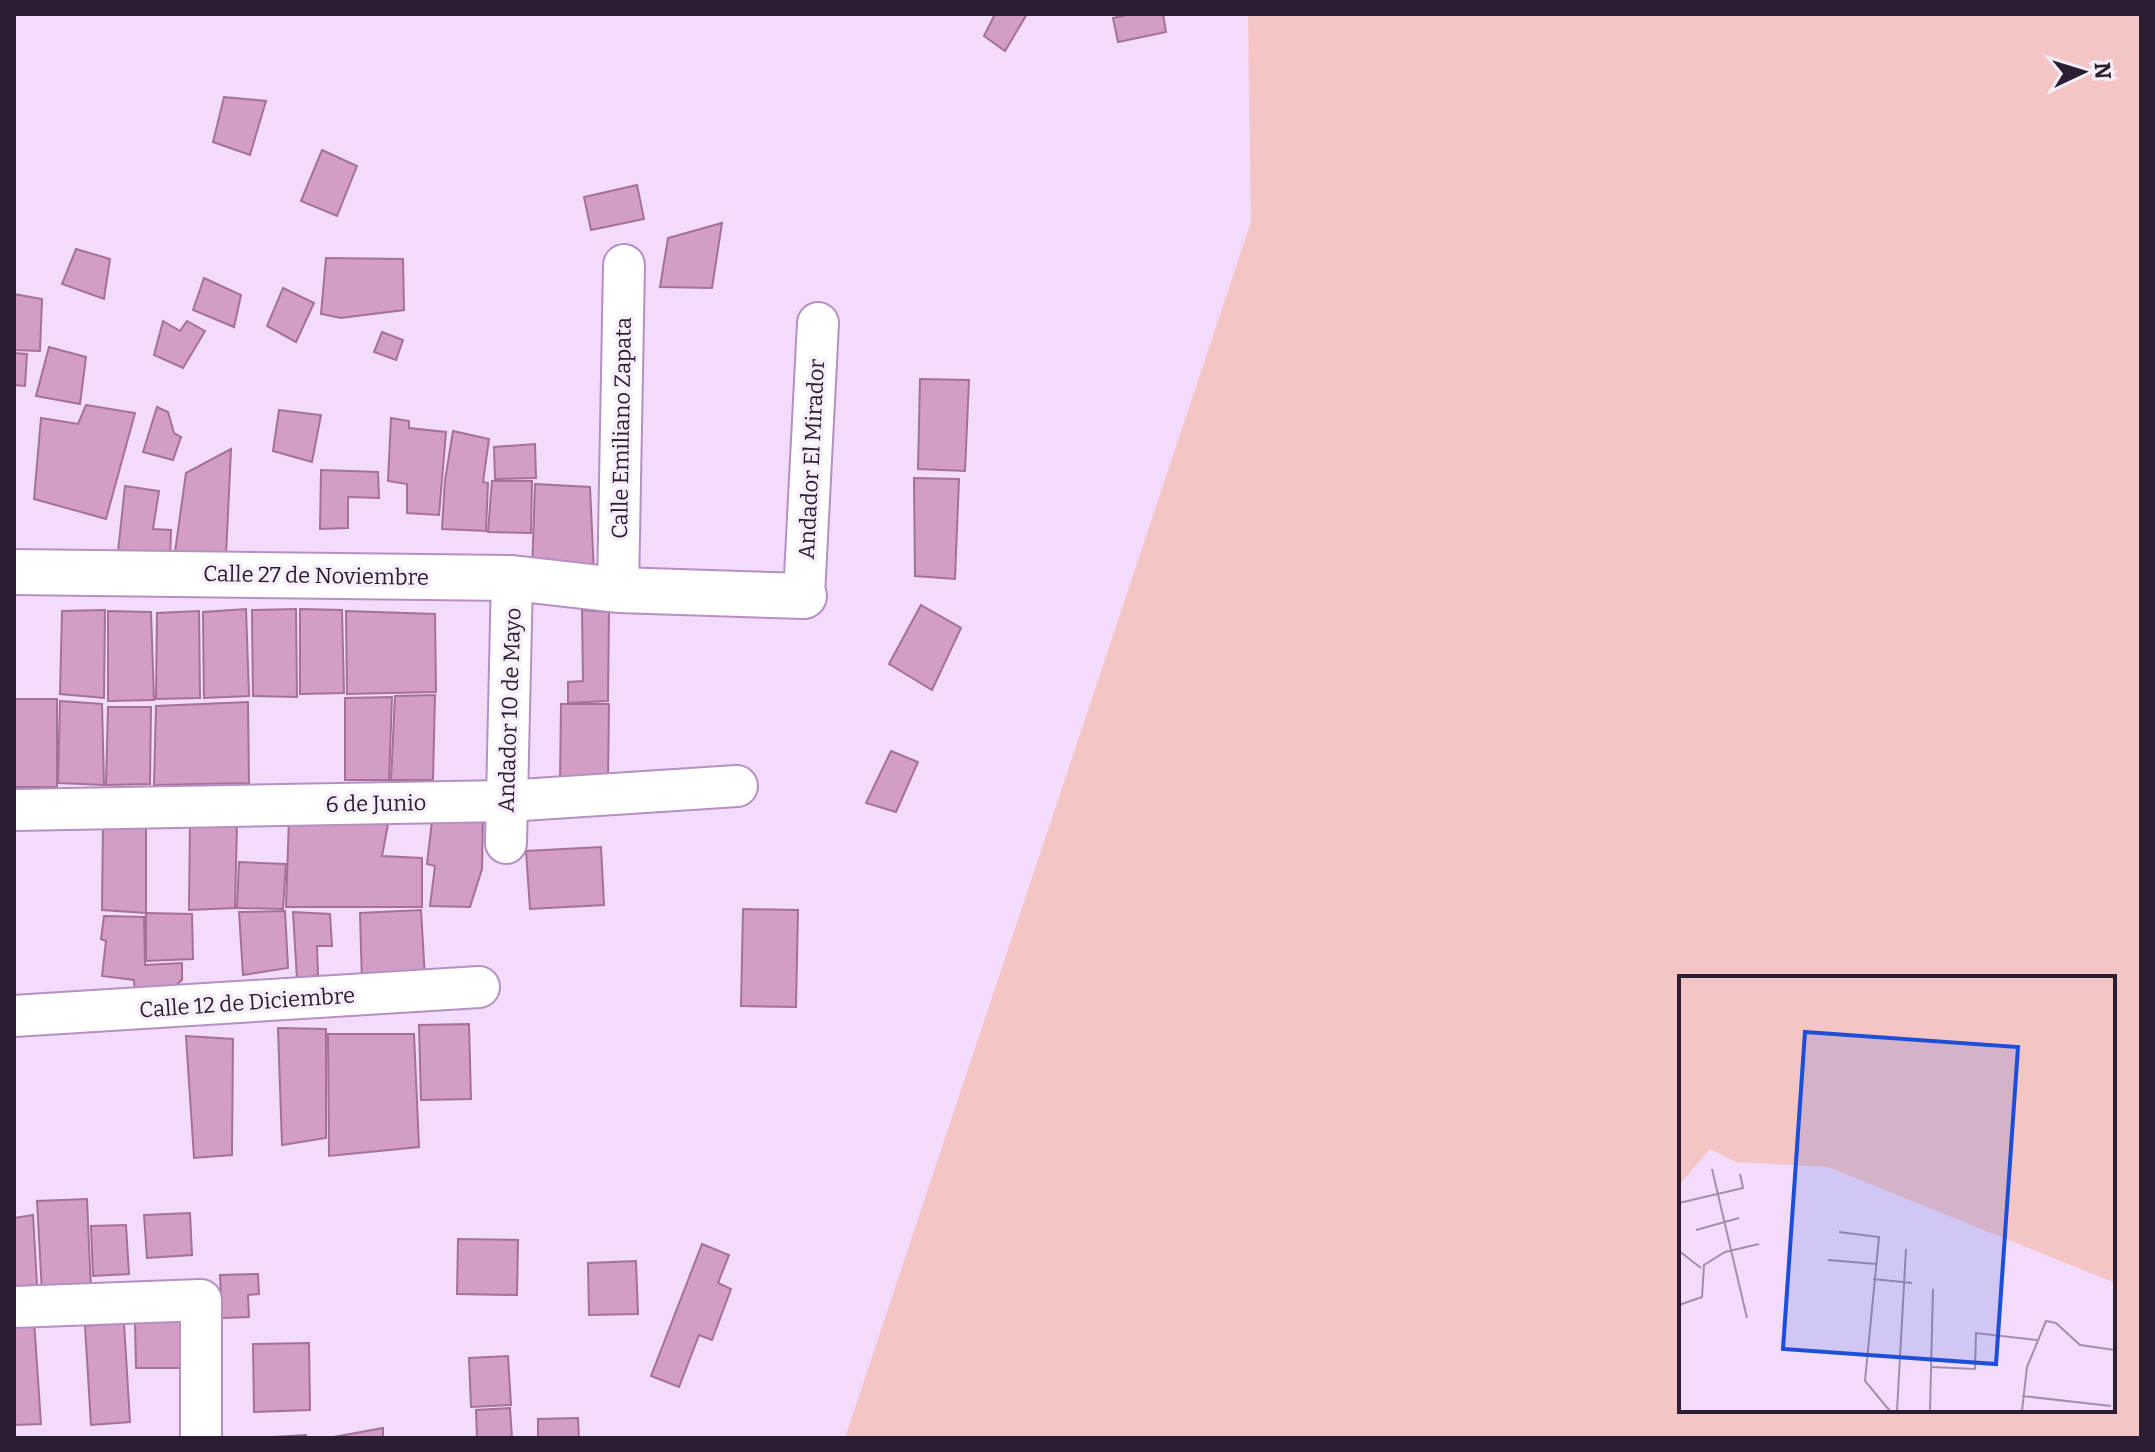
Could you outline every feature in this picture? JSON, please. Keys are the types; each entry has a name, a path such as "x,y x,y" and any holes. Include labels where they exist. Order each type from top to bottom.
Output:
{"street":[{"name":"Calle Emiliano Zapata","path":"618,590 624,265"},
{"name":"Andador El Mirador","path":"804,596 818,323"},
{"name":"Calle 27 de Noviembre","path":"14,572 512,578 618,590 804,596"},
{"name":"Andador 10 de Mayo","path":"506,843 512,578"},
{"name":"6 de Junio","path":"14,810 506,801 737,786"},
{"name":"Calle 12 de Diciembre","path":"14,1016 479,987"},
{"path":"14,1307 201,1300 201,1438"}],"shaded area":[{"path":"1248,14 2141,14 2141,1438 845,1438 1251,222"}],"building":[{"path":"995,14 1027,14 1005,51 984,36"},
{"path":"1131,14 1163,14 1166,32 1118,42 1113,18"},
{"path":"224,97 266,101 250,155 213,142"},
{"path":"322,150 357,166 337,216 301,201"},
{"path":"637,185 644,219 591,230 584,197"},
{"path":"722,223 712,288 660,287 668,238"},
{"path":"76,249 110,259 104,299 62,284"},
{"path":"326,258 403,259 404,310 341,318 321,314"},
{"path":"204,278 241,295 234,327 193,310"},
{"path":"283,288 314,303 296,342 267,326"},
{"path":"14,294 42,299 40,351 14,350"},
{"path":"163,321 180,331 187,321 205,331 183,368 154,355"},
{"path":"382,332 403,340 396,360 374,352"},
{"path":"49,347 86,357 80,404 36,396"},
{"path":"14,353 27,354 25,386 14,385"},
{"path":"920,379 969,380 965,471 918,469"},
{"path":"86,405 135,413 106,519 34,499 41,418 78,424"},
{"path":"157,407 168,412 174,433 181,437 173,460 143,452"},
{"path":"279,410 321,415 312,462 273,451"},
{"path":"391,418 409,421 409,428 446,432 439,515 407,513 407,484 388,481"},
{"path":"453,431 489,439 483,482 488,483 486,531 442,529 445,480"},
{"path":"535,444 536,478 495,479 494,447"},
{"path":"231,449 226,556 174,559 186,473"},
{"path":"321,470 378,472 379,498 348,497 348,528 320,529"},
{"path":"914,478 959,479 955,579 915,576"},
{"path":"492,481 532,481 531,533 488,532"},
{"path":"535,484 590,487 594,573 532,573"},
{"path":"125,486 159,491 153,529 171,530 170,561 117,561"},
{"path":"921,605 961,628 932,690 889,664"},
{"path":"246,609 249,696 204,698 203,612"},
{"path":"296,609 297,697 253,696 252,610"},
{"path":"300,609 342,610 344,693 300,694"},
{"path":"105,610 104,698 60,694 62,611"},
{"path":"582,610 609,612 608,701 568,703 568,682 583,681"},
{"path":"14,611 15,699 57,699 57,787 14,787"},
{"path":"108,611 151,612 154,700 108,701"},
{"path":"199,611 200,698 156,699 157,613"},
{"path":"346,611 435,614 436,692 347,694"},
{"path":"435,695 433,780 391,780 395,696"},
{"path":"392,697 389,780 345,780 345,698"},
{"path":"60,701 102,704 104,785 58,783"},
{"path":"248,702 249,783 154,785 156,706"},
{"path":"561,704 609,704 608,782 560,781"},
{"path":"108,707 151,707 150,784 106,785"},
{"path":"891,751 918,762 896,812 866,803"},
{"path":"483,815 482,869 470,907 430,906 435,866 427,864 432,821"},
{"path":"289,817 389,819 382,856 422,858 422,907 286,907"},
{"path":"190,821 237,823 235,908 189,910"},
{"path":"103,823 146,823 146,913 102,910"},
{"path":"601,847 604,905 530,909 526,851"},
{"path":"239,862 286,864 283,909 237,908"},
{"path":"743,909 798,910 796,1007 741,1006"},
{"path":"421,910 425,978 362,983 360,913"},
{"path":"285,911 288,968 243,975 239,912"},
{"path":"293,912 330,914 332,946 317,946 318,975 297,979"},
{"path":"146,913 192,914 193,959 146,961"},
{"path":"104,916 144,917 145,965 182,963 182,980 161,998 135,996 134,980 102,976 106,941 101,939"},
{"path":"469,1024 471,1099 421,1100 419,1025"},
{"path":"278,1028 326,1029 326,1138 282,1145"},
{"path":"328,1034 414,1034 419,1147 329,1156"},
{"path":"186,1036 233,1039 232,1155 194,1158"},
{"path":"87,1199 91,1290 42,1293 37,1201"},
{"path":"190,1213 192,1255 147,1258 144,1215"},
{"path":"33,1215 38,1303 14,1304 14,1218"},
{"path":"126,1225 129,1274 93,1276 91,1226"},
{"path":"458,1239 518,1240 517,1295 457,1294"},
{"path":"702,1244 729,1255 718,1283 731,1289 712,1340 699,1335 679,1387 651,1376"},
{"path":"636,1261 638,1314 589,1315 588,1263"},
{"path":"258,1274 259,1294 248,1295 249,1317 222,1318 220,1275"},
{"path":"34,1320 41,1424 14,1425 14,1321"},
{"path":"189,1321 190,1368 136,1368 135,1322"},
{"path":"124,1323 130,1422 91,1425 85,1326"},
{"path":"309,1343 310,1410 254,1412 253,1344"},
{"path":"508,1356 511,1405 471,1407 469,1358"},
{"path":"510,1408 512,1438 477,1438 476,1410"},
{"path":"578,1418 579,1438 538,1438 538,1419"},
{"path":"383,1428 383,1438 328,1438"},
{"path":"306,1435 306,1438 271,1437"}]}
